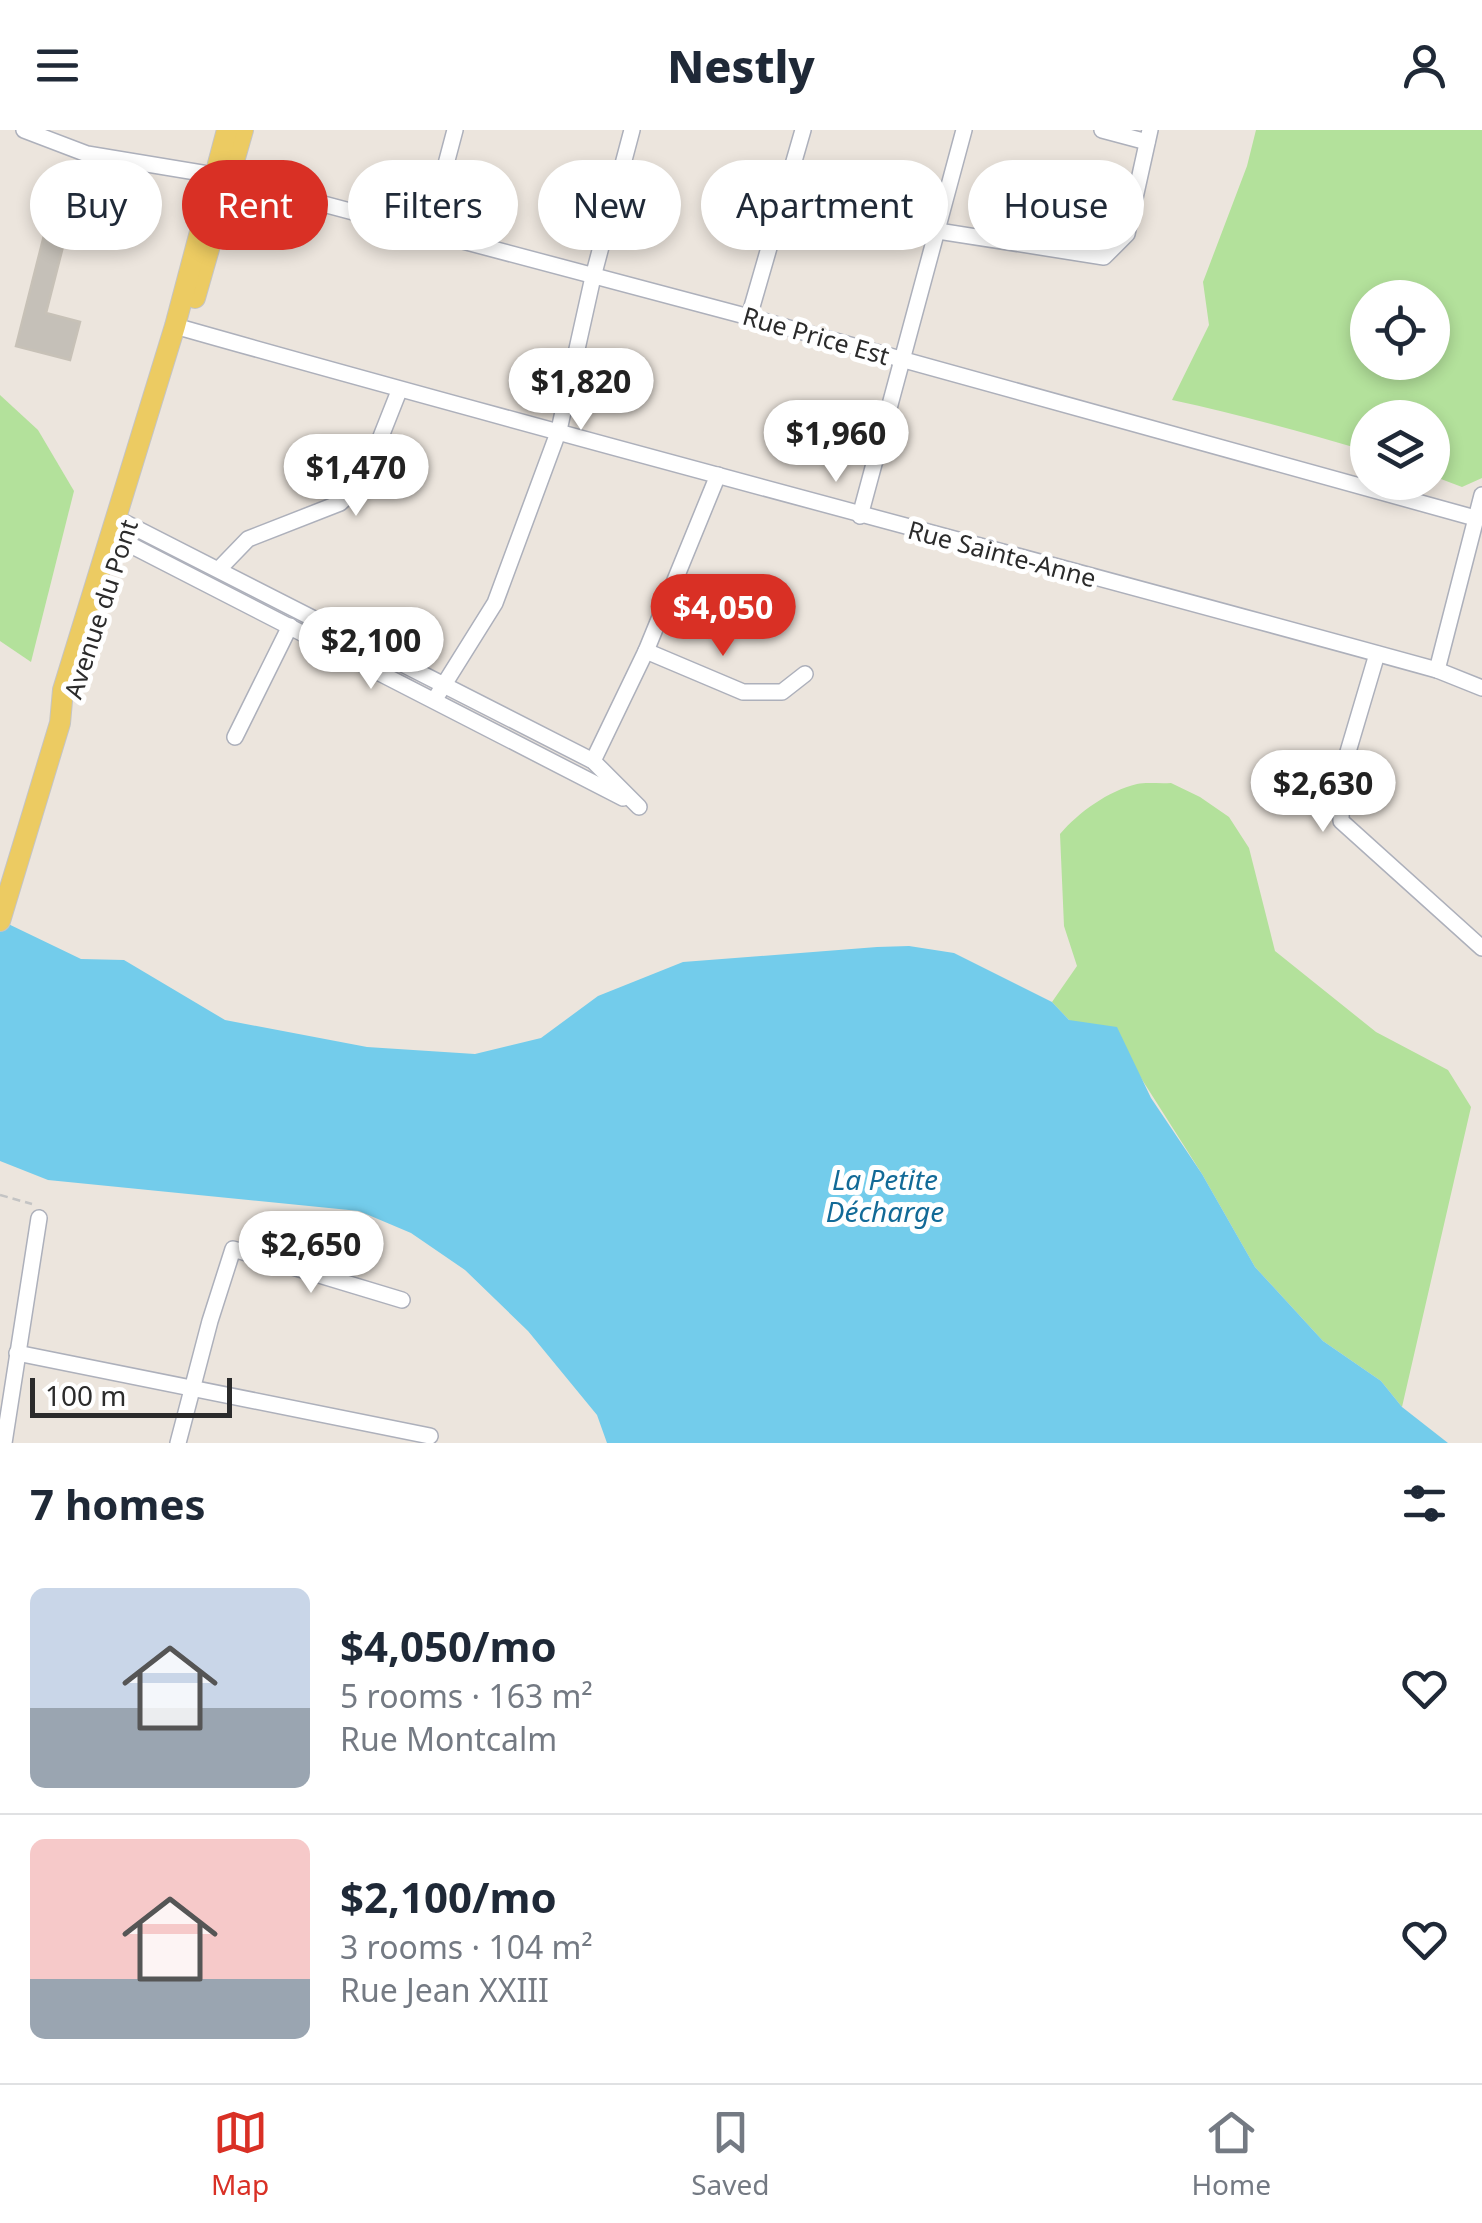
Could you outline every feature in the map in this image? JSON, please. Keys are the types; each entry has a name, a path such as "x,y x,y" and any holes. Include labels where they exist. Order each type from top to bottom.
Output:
{"main road":[{"name":"Avenue du Pont","path":"224,160 227,130"},
{"name":"Avenue du Pont","path":"230,160 243,130"},
{"name":"Avenue du Pont","path":"0,921 60,723 63,690 120,529 202,250"}],"street":[{"name":"Rue Price Est","path":"24,130 88,154 182,170"},
{"path":"447,160 455,130"},
{"path":"434,700 495,602 559,430 632,130"},
{"path":"749,317 803,130"},
{"path":"948,192 964,130"},
{"path":"948,233 1104,256 1127,234 1149,136 1102,130"},
{"name":"Rue Price Est","path":"494,250 1476,518"},
{"path":"860,516 933,250"},
{"name":"Rue Sainte-Anne","path":"180,327 860,516 1437,670 1482,688"},
{"path":"220,569 248,538 340,503 363,482 399,390"},
{"path":"594,761 646,651 718,475"},
{"path":"1437,670 1482,495"},
{"path":"120,529 220,569 594,761 639,808 290,626 120,529"},
{"path":"235,736 290,626"},
{"path":"646,651 743,692 782,692 805,674"},
{"path":"1377,654 1342,772 1341,821 1482,948"},
{"path":"4,1443 39,1218"},
{"path":"178,1443 233,1249 402,1300"},
{"path":"17,1353 430,1436"}],"path":[{"path":"0,1195 37,1205 39,1218"}],"green space":[{"path":"1256,130 1482,130 1482,478 1462,487 1450,482 1450,400 1350,400 1350,446 1172,400 1209,325 1203,282 1247,166"},
{"path":"0,395 38,430 74,491 31,662 0,641"},
{"path":"1171,783 1229,817 1249,848 1275,951 1376,1032 1448,1070 1471,1107 1402,1407 1381,1381 1323,1341 1255,1267 1134,1067 1069,1020 1052,1002 1077,966 1064,926 1060,834 1085,810 1115,792 1137,784"}],"water":[{"name":"La Petite Décharge","path":"0,920 81,959 124,960 225,1020 367,1047 475,1054 541,1038 598,996 683,962 877,947 909,946 954,953 1052,1002 1069,1020 1117,1027 1151,1098 1202,1174 1255,1267 1323,1341 1381,1381 1402,1407 1448,1443 607,1443 597,1415 528,1331 465,1270 411,1233 359,1211 48,1180 0,1161"}],"building":[{"path":"40,250 62,250 46,313 80,322 70,360 16,346"}]}
